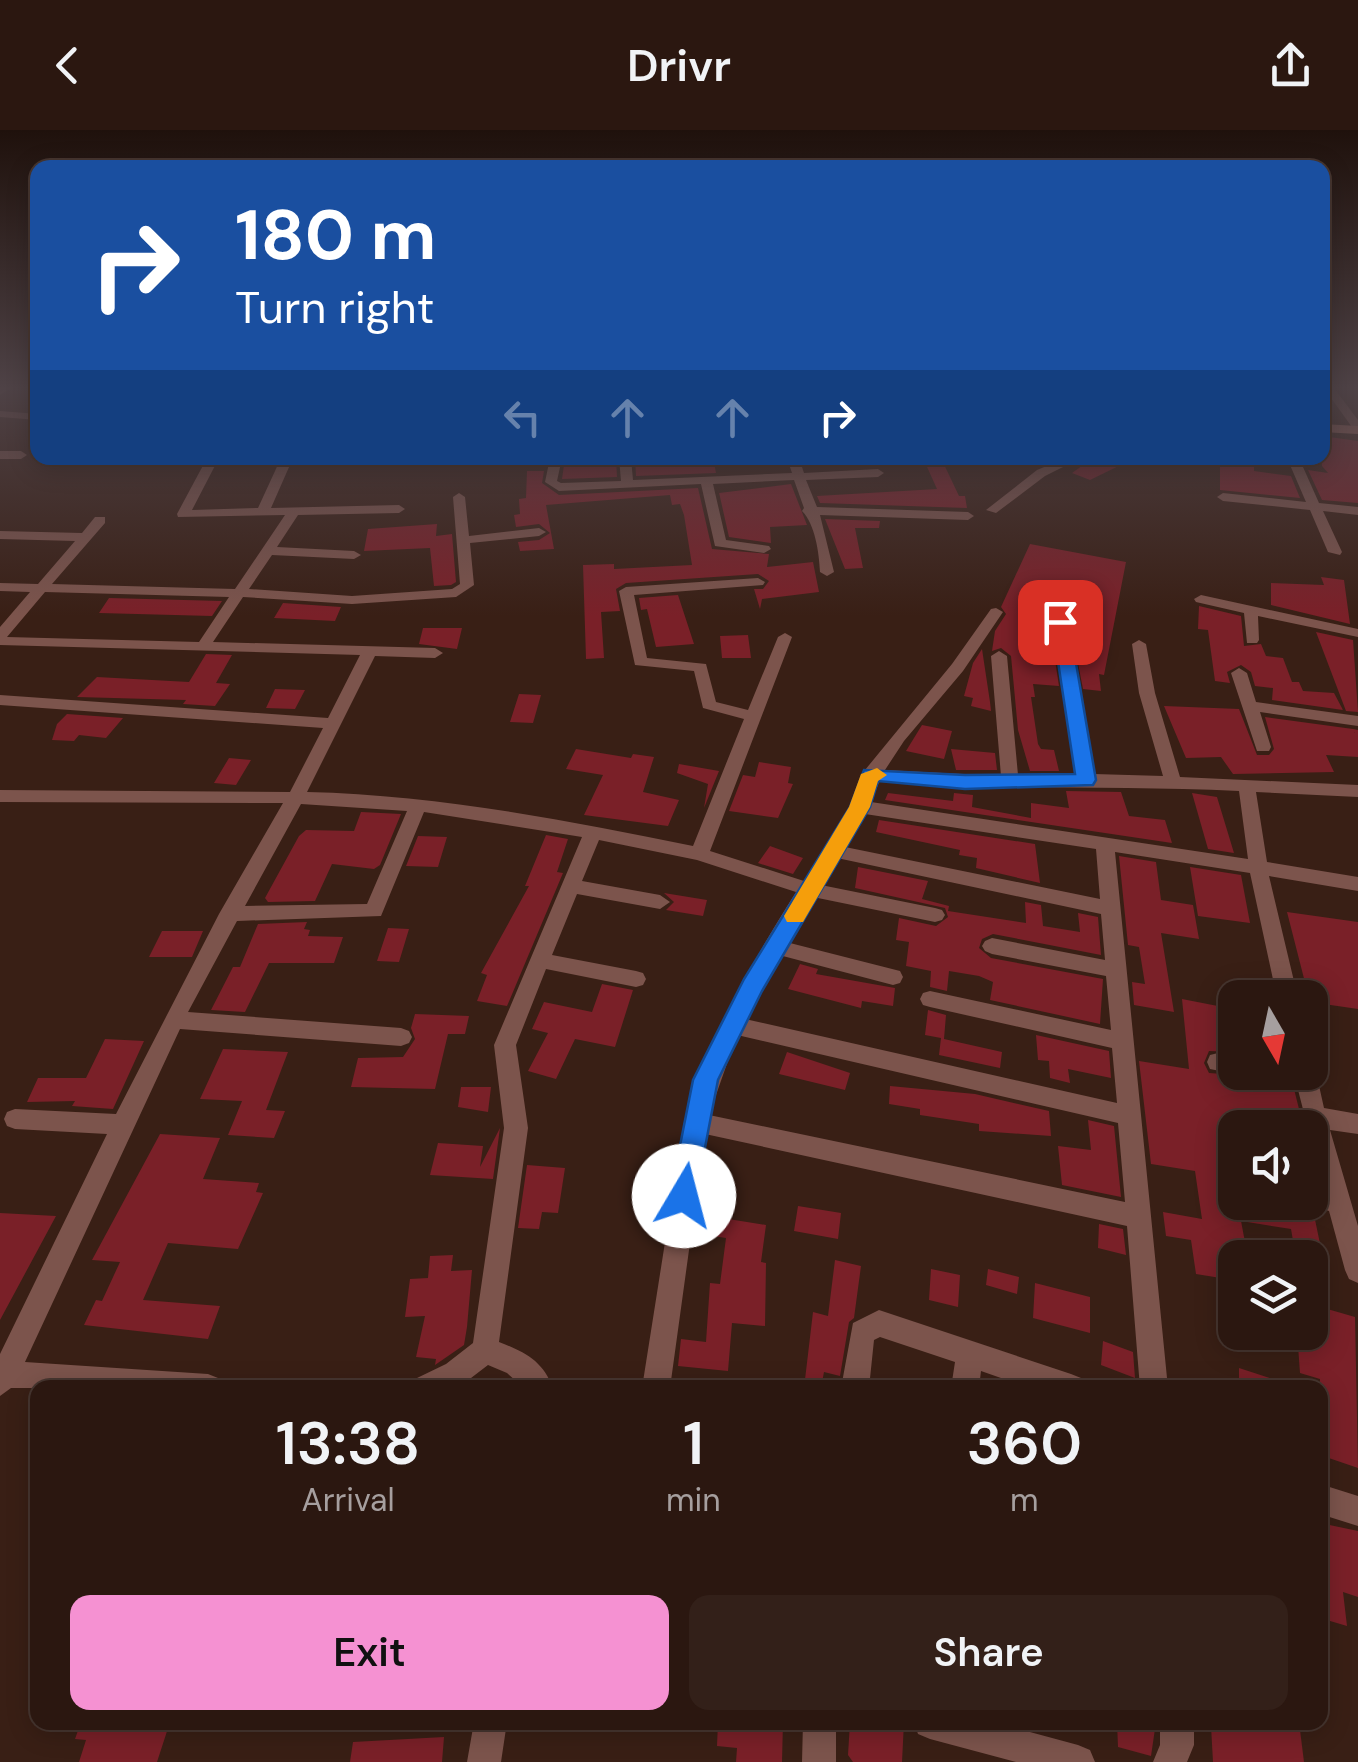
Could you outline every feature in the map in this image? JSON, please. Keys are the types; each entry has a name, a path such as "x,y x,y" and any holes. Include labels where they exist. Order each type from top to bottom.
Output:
{"street":[{"path":"210,465 183,514 398,509"},
{"path":"262,512 284,465"},
{"path":"555,465 552,486 878,473"},
{"path":"626,465 627,482"},
{"path":"795,465 808,511 825,548 827,572"},
{"path":"992,510 1041,473 1059,465"},
{"path":"1296,465 1336,552"},
{"path":"706,480 720,543 764,549"},
{"path":"0,587 352,600 456,593 467,585 466,540 459,497"},
{"path":"1223,497 1358,512"},
{"path":"808,511 968,516"},
{"path":"204,645 294,512"},
{"path":"0,639 100,520"},
{"path":"466,540 540,532"},
{"path":"0,535 86,537"},
{"path":"271,551 354,555"},
{"path":"754,717 709,704 701,667 640,662 626,591 758,582"},
{"path":"1201,599 1358,633"},
{"path":"1251,610 1252,640"},
{"path":"657,1380 695,1122 705,1080 777,946 860,807 871,774 898,732 955,672 996,612"},
{"path":"1060,622 1086,780"},
{"path":"699,854 785,637"},
{"path":"0,639 435,653"},
{"path":"1139,644 1147,692 1173,782"},
{"path":"57,1380 1,1377 174,1020 228,914 297,798 370,651"},
{"path":"999,656 1010,782"},
{"path":"1239,674 1263,747"},
{"path":"0,700 333,724"},
{"path":"1249,706 1358,721"},
{"path":"871,774 1010,782 1173,782 1248,789 1358,791"},
{"path":"1248,789 1258,867 1284,980"},
{"path":"0,796 297,798 418,806 593,832 699,854 811,890 935,915"},
{"path":"228,914 374,912 418,806"},
{"path":"860,807 1358,884"},
{"path":"444,1380 486,1350 516,1128 504,1045 593,832"},
{"path":"1106,844 1153,1380"},
{"path":"834,850 1111,909"},
{"path":"570,886 660,902"},
{"path":"777,946 893,977"},
{"path":"992,946 1116,970"},
{"path":"539,960 636,979"},
{"path":"930,999 1122,1041"},
{"path":"174,1020 400,1037"},
{"path":"733,1025 1130,1116"},
{"path":"1328,1118 1358,1124"},
{"path":"14,1119 124,1125"},
{"path":"695,1122 1138,1217"},
{"path":"1328,1162 1358,1270"},
{"path":"1328,1199 1339,1201"},
{"path":"855,1380 862,1332 879,1323 1048,1380"},
{"path":"486,1350 517,1362 533,1380"},
{"path":"966,1380 970,1354"},
{"path":"1328,1501 1358,1510"},
{"path":"484,1762 490,1730"},
{"path":"819,1762 820,1730"},
{"path":"960,1730 1078,1762"},
{"path":"1170,1762 1177,1745 1177,1730"}],"building":[{"path":"1358,464 1358,503 1322,500 1308,470 1328,473 1322,466"},
{"path":"564,465 616,465 617,477 562,479"},
{"path":"635,465 714,465 716,473 636,476"},
{"path":"926,465 944,465 959,496 965,496 967,508 820,503 817,496 937,489"},
{"path":"1083,465 1121,465 1090,480 1072,473"},
{"path":"1220,465 1254,465 1254,471 1291,476 1300,498 1220,490"},
{"path":"527,471 544,471 542,483 559,495 698,488 712,549 769,554 767,567 813,562 819,592 762,599 760,609 754,589 763,589 769,581 758,574 626,583 616,589 620,611 601,612 604,658 586,659 583,565 614,564 614,569 692,565 684,515 680,504 672,505 670,495 546,505 554,549 520,551 518,542 539,540 550,533 539,524 516,527 514,515 520,514 519,499 526,498"},
{"path":"791,484 807,525 770,527 771,543 729,537 719,493"},
{"path":"825,519 880,521 879,528 855,528 863,568 845,569"},
{"path":"437,524 436,536 452,534 456,582 451,585 434,586 430,548 364,551 368,529"},
{"path":"1030,544 1126,562 1104,675 1099,674 1101,691 1083,689 1070,622 1073,605 1036,598 1022,636 1052,641 1059,686 1033,684 1035,697 1031,697 1038,744 1041,749 1054,750 1059,771 1030,771 1018,730 1011,656 1001,648 992,651 995,631 1006,614 1001,607"},
{"path":"1321,577 1344,580 1350,624 1271,605 1271,583 1324,585"},
{"path":"678,595 694,644 656,647 647,609 641,610 639,598"},
{"path":"109,598 222,601 212,616 99,613"},
{"path":"283,603 341,607 335,621 274,618"},
{"path":"1199,606 1241,616 1244,646 1261,644 1266,656 1283,658 1292,682 1299,682 1303,691 1334,693 1343,710 1272,700 1273,688 1255,686 1251,672 1241,665 1227,672 1230,683 1215,681 1208,630 1198,629"},
{"path":"423,628 462,628 457,649 419,644"},
{"path":"1316,632 1353,640 1358,712 1346,711"},
{"path":"748,635 751,658 722,658 720,636"},
{"path":"982,649 991,711 971,706 973,698 964,696 973,663"},
{"path":"206,654 232,655 216,683 230,684 215,706 183,704 186,700 77,697 97,677 189,682"},
{"path":"275,689 305,690 295,709 266,708"},
{"path":"519,694 541,695 533,723 510,722"},
{"path":"1164,706 1239,709 1257,755 1269,755 1274,749 1265,717 1358,730 1358,757 1326,755 1334,772 1233,774 1221,757 1186,758"},
{"path":"67,714 123,718 106,738 79,735 74,741 52,740 57,724"},
{"path":"922,725 952,731 944,759 906,751"},
{"path":"576,749 631,758 633,754 654,757 643,792 679,800 668,826 584,815 603,775 566,769"},
{"path":"951,749 995,753 997,770 956,770"},
{"path":"229,758 251,760 236,785 214,783"},
{"path":"759,762 791,767 788,783 793,784 778,818 729,811 743,775 755,777"},
{"path":"679,764 719,771 704,808 708,784 677,773"},
{"path":"1066,791 1121,792 1129,816 1165,820 1172,843 885,800 888,793 953,801 954,793 973,795 972,807 1031,818 1031,803 1069,808"},
{"path":"1192,793 1217,797 1234,853 1208,849"},
{"path":"361,812 401,814 380,865 374,869 332,864 315,901 268,902 265,898 299,836 306,830 354,831"},
{"path":"879,820 1035,844 1040,883 976,868 977,858 959,855 960,850 876,832"},
{"path":"546,835 568,839 557,872 563,873 507,1006 477,1001 487,975 481,973 529,886 525,886"},
{"path":"418,836 447,837 438,867 406,866"},
{"path":"770,846 803,858 793,874 758,863"},
{"path":"1119,856 1156,862 1161,900 1193,905 1199,939 1161,933 1174,1012 1134,1005 1132,982 1145,984 1139,947 1128,945"},
{"path":"858,867 928,881 922,899 949,906 948,911 1026,923 1025,902 1041,905 1043,926 1080,932 1078,913 1098,917 1101,955 993,934 982,939 979,948 991,958 1103,979 1100,1024 990,1000 993,982 979,976 949,971 947,991 930,987 931,971 906,966 909,942 896,940 899,918 936,926 948,917 945,908 855,888"},
{"path":"1190,867 1241,875 1250,923 1198,916"},
{"path":"664,893 707,900 703,916 666,910 674,902"},
{"path":"1287,912 1358,922 1358,1009 1328,1005 1328,980 1304,980"},
{"path":"307,922 304,929 310,930 308,936 343,937 334,963 269,963 245,1012 211,1010 233,967 240,967 258,924"},
{"path":"388,928 409,929 399,962 377,961"},
{"path":"162,931 203,931 192,957 149,957"},
{"path":"800,964 818,969 816,974 895,988 893,1006 862,1001 861,1008 788,989"},
{"path":"602,984 633,990 615,1047 575,1039 556,1079 528,1071 548,1033 532,1029 544,1002 592,1012"},
{"path":"1182,999 1218,1006 1218,1051 1209,1051 1204,1063 1209,1073 1218,1074 1218,1090 1294,1090 1299,1110 1218,1110 1218,1220 1315,1220 1319,1240 1293,1240 1291,1229 1241,1221 1245,1240 1218,1240 1218,1278 1196,1274 1191,1240 1166,1236 1163,1212 1202,1219 1195,1171 1151,1164 1139,1061 1189,1069"},
{"path":"928,1010 946,1015 944,1039 1002,1052 1000,1068 939,1055 941,1038 925,1035"},
{"path":"415,1014 469,1016 465,1034 448,1034 435,1089 351,1087 358,1058 403,1057 415,1039 411,1028"},
{"path":"1036,1035 1109,1051 1111,1078 1068,1069 1070,1083 1050,1078 1049,1061 1038,1060"},
{"path":"105,1039 144,1041 113,1109 72,1106 75,1101 27,1102 38,1078 86,1078"},
{"path":"223,1049 288,1052 266,1110 285,1111 274,1138 228,1135 242,1101 200,1099"},
{"path":"787,1052 850,1073 845,1090 779,1074"},
{"path":"890,1086 975,1094 1049,1111 1051,1136 979,1131 979,1124 920,1115 920,1109 889,1104"},
{"path":"461,1087 491,1087 488,1112 458,1107"},
{"path":"1088,1120 1114,1126 1121,1197 1062,1185 1058,1146 1091,1150"},
{"path":"500,1128 493,1179 430,1175 438,1143 483,1146 480,1167"},
{"path":"160,1134 220,1138 203,1179 259,1183 256,1192 263,1193 238,1249 168,1243 143,1300 220,1306 208,1339 84,1325 96,1300 102,1301 120,1262 92,1260"},
{"path":"527,1165 565,1168 558,1213 542,1212 539,1229 518,1228"},
{"path":"798,1206 841,1213 838,1239 794,1231"},
{"path":"0,1213 56,1216 0,1320"},
{"path":"716,1217 766,1225 761,1262 766,1263 765,1326 732,1323 728,1371 678,1366 681,1339 706,1342 710,1283 720,1284 726,1238 713,1236"},
{"path":"1099,1224 1123,1229 1126,1255 1098,1248"},
{"path":"453,1255 451,1271 472,1270 467,1327 464,1345 435,1365 436,1359 416,1357 425,1316 405,1317 410,1279 428,1278 430,1256"},
{"path":"835,1260 861,1266 840,1376 824,1372 822,1380 805,1380 813,1312 828,1316"},
{"path":"931,1269 960,1275 958,1307 929,1300"},
{"path":"988,1269 1019,1277 1017,1294 986,1285"},
{"path":"1035,1283 1090,1297 1090,1333 1033,1318"},
{"path":"1328,1309 1355,1317 1358,1468 1328,1458 1328,1380 1300,1373 1298,1350 1328,1350"},
{"path":"1103,1341 1133,1352 1135,1378 1101,1365"},
{"path":"1239,1368 1276,1380 1239,1380"},
{"path":"1328,1525 1358,1531 1358,1597 1343,1592 1347,1626 1328,1620"},
{"path":"78,1730 167,1730 157,1762 79,1762 86,1740 75,1739"},
{"path":"718,1730 783,1730 782,1762 736,1762 737,1748 717,1746"},
{"path":"850,1730 904,1730 902,1762 853,1762 848,1755"},
{"path":"1117,1730 1155,1730 1151,1756 1118,1747"},
{"path":"1211,1730 1300,1730 1304,1762 1213,1762"},
{"path":"444,1737 442,1762 350,1762 353,1742"}],"slow traffic":[{"path":"795,916 860,807 871,774 877,775"}],"route":[{"path":"684,1196 705,1080 753,986 860,807 871,774 965,782 1086,780 1060,622"}]}
